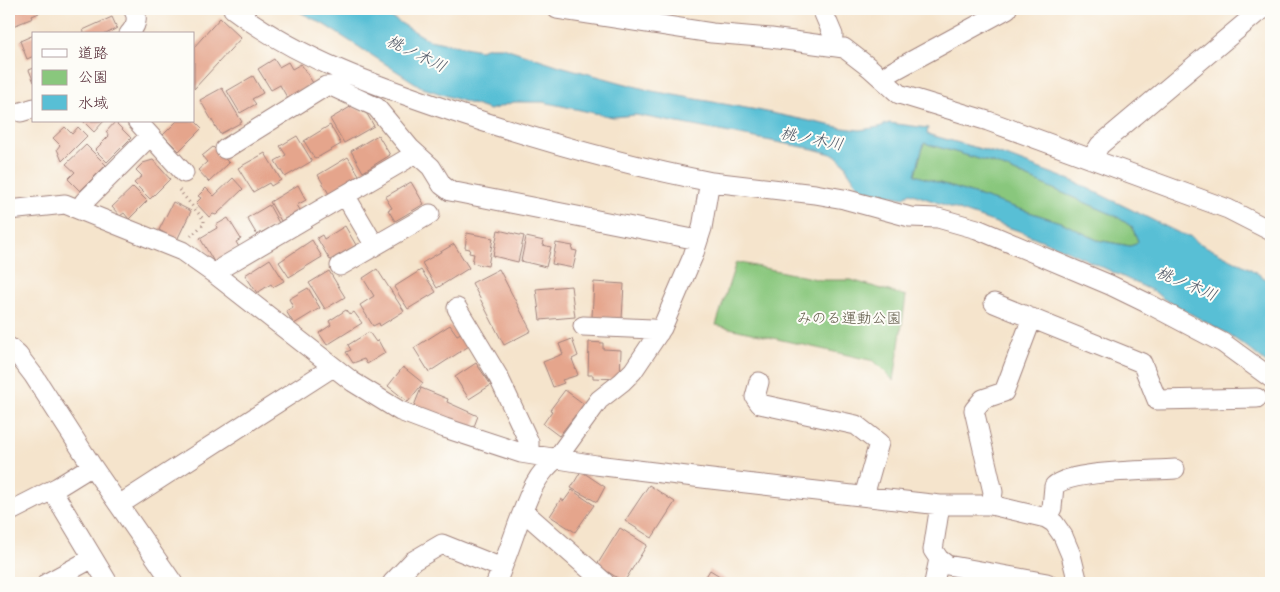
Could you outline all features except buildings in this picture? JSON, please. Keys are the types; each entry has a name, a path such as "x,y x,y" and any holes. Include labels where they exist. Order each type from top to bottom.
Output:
{"street":[{"path":"130,32 137,20 133,9"},
{"path":"234,9 272,37 344,72 398,93 552,144 635,166 712,182 834,197 910,216 938,218 977,229 1076,270 1149,304 1223,343 1271,378"},
{"path":"557,9 712,33 771,38 844,48 899,94 988,121 1228,209 1271,231"},
{"path":"822,9 833,35 832,46"},
{"path":"882,78 1006,9"},
{"path":"1091,159 1100,145 1245,15 1264,9"},
{"path":"225,149 326,86 331,86 376,107 414,152 430,167 442,185 450,191 698,240"},
{"path":"138,122 184,173"},
{"path":"80,210 84,202 150,136"},
{"path":"216,275 223,267 405,160 414,152"},
{"path":"392,583 413,561 442,544 499,576 526,498 536,481 547,465 557,458 599,400 633,371 658,333 694,256 712,182"},
{"path":"345,195 375,246"},
{"path":"9,210 64,204 180,250 216,275 353,382 400,411 445,428 522,453 702,478 864,496 940,504 991,505 1046,518 1054,523 1063,536 1072,555 1078,583"},
{"path":"340,266 430,214"},
{"path":"994,303 1142,364 1157,400 1257,398"},
{"path":"457,308 499,378 528,442 529,454"},
{"path":"991,505 993,492 974,410 983,399 1004,392 1032,318"},
{"path":"583,326 652,329 658,333"},
{"path":"9,347 18,355 34,376 92,466 173,583"},
{"path":"119,505 333,367"},
{"path":"759,382 755,397 760,404 856,425 879,443 864,496"},
{"path":"9,512 52,490 92,466"},
{"path":"1046,518 1052,508 1054,486 1059,481 1089,474 1176,469"},
{"path":"52,490 108,583"},
{"path":"940,504 933,550 939,559 947,564 1026,581 1047,583"},
{"path":"523,511 605,583"},
{"path":"48,583 93,558"},
{"path":"934,583 939,559"}],"path":[{"path":"180,250 184,242 204,224 204,220 175,187 175,182 184,173"}],"green space":[{"path":"924,143 996,164 1116,216 1132,227 1138,241 1130,246 1097,240 1063,223 915,175"},
{"name":"みのる運動公園","path":"736,262 821,280 851,280 906,296 894,381 874,361 716,325"}],"water":[{"name":"桃ノ木川","path":"294,9 377,9 429,40 480,50 489,47 502,47 560,66 652,91 843,128 860,130 879,127 889,123 928,128 927,134 1006,156 1075,182 1179,233 1192,237 1195,241 1249,268 1271,282 1271,367 1247,347 1224,332 1162,298 1155,292 1068,251 1019,231 910,193 903,198 865,190 856,183 846,165 835,155 813,149 636,115 613,117 543,102 514,102 490,110 423,88 323,24","holes":["924,143 996,164 1116,216 1132,227 1138,241 1130,246 1097,240 1063,223 915,175"]}]}
